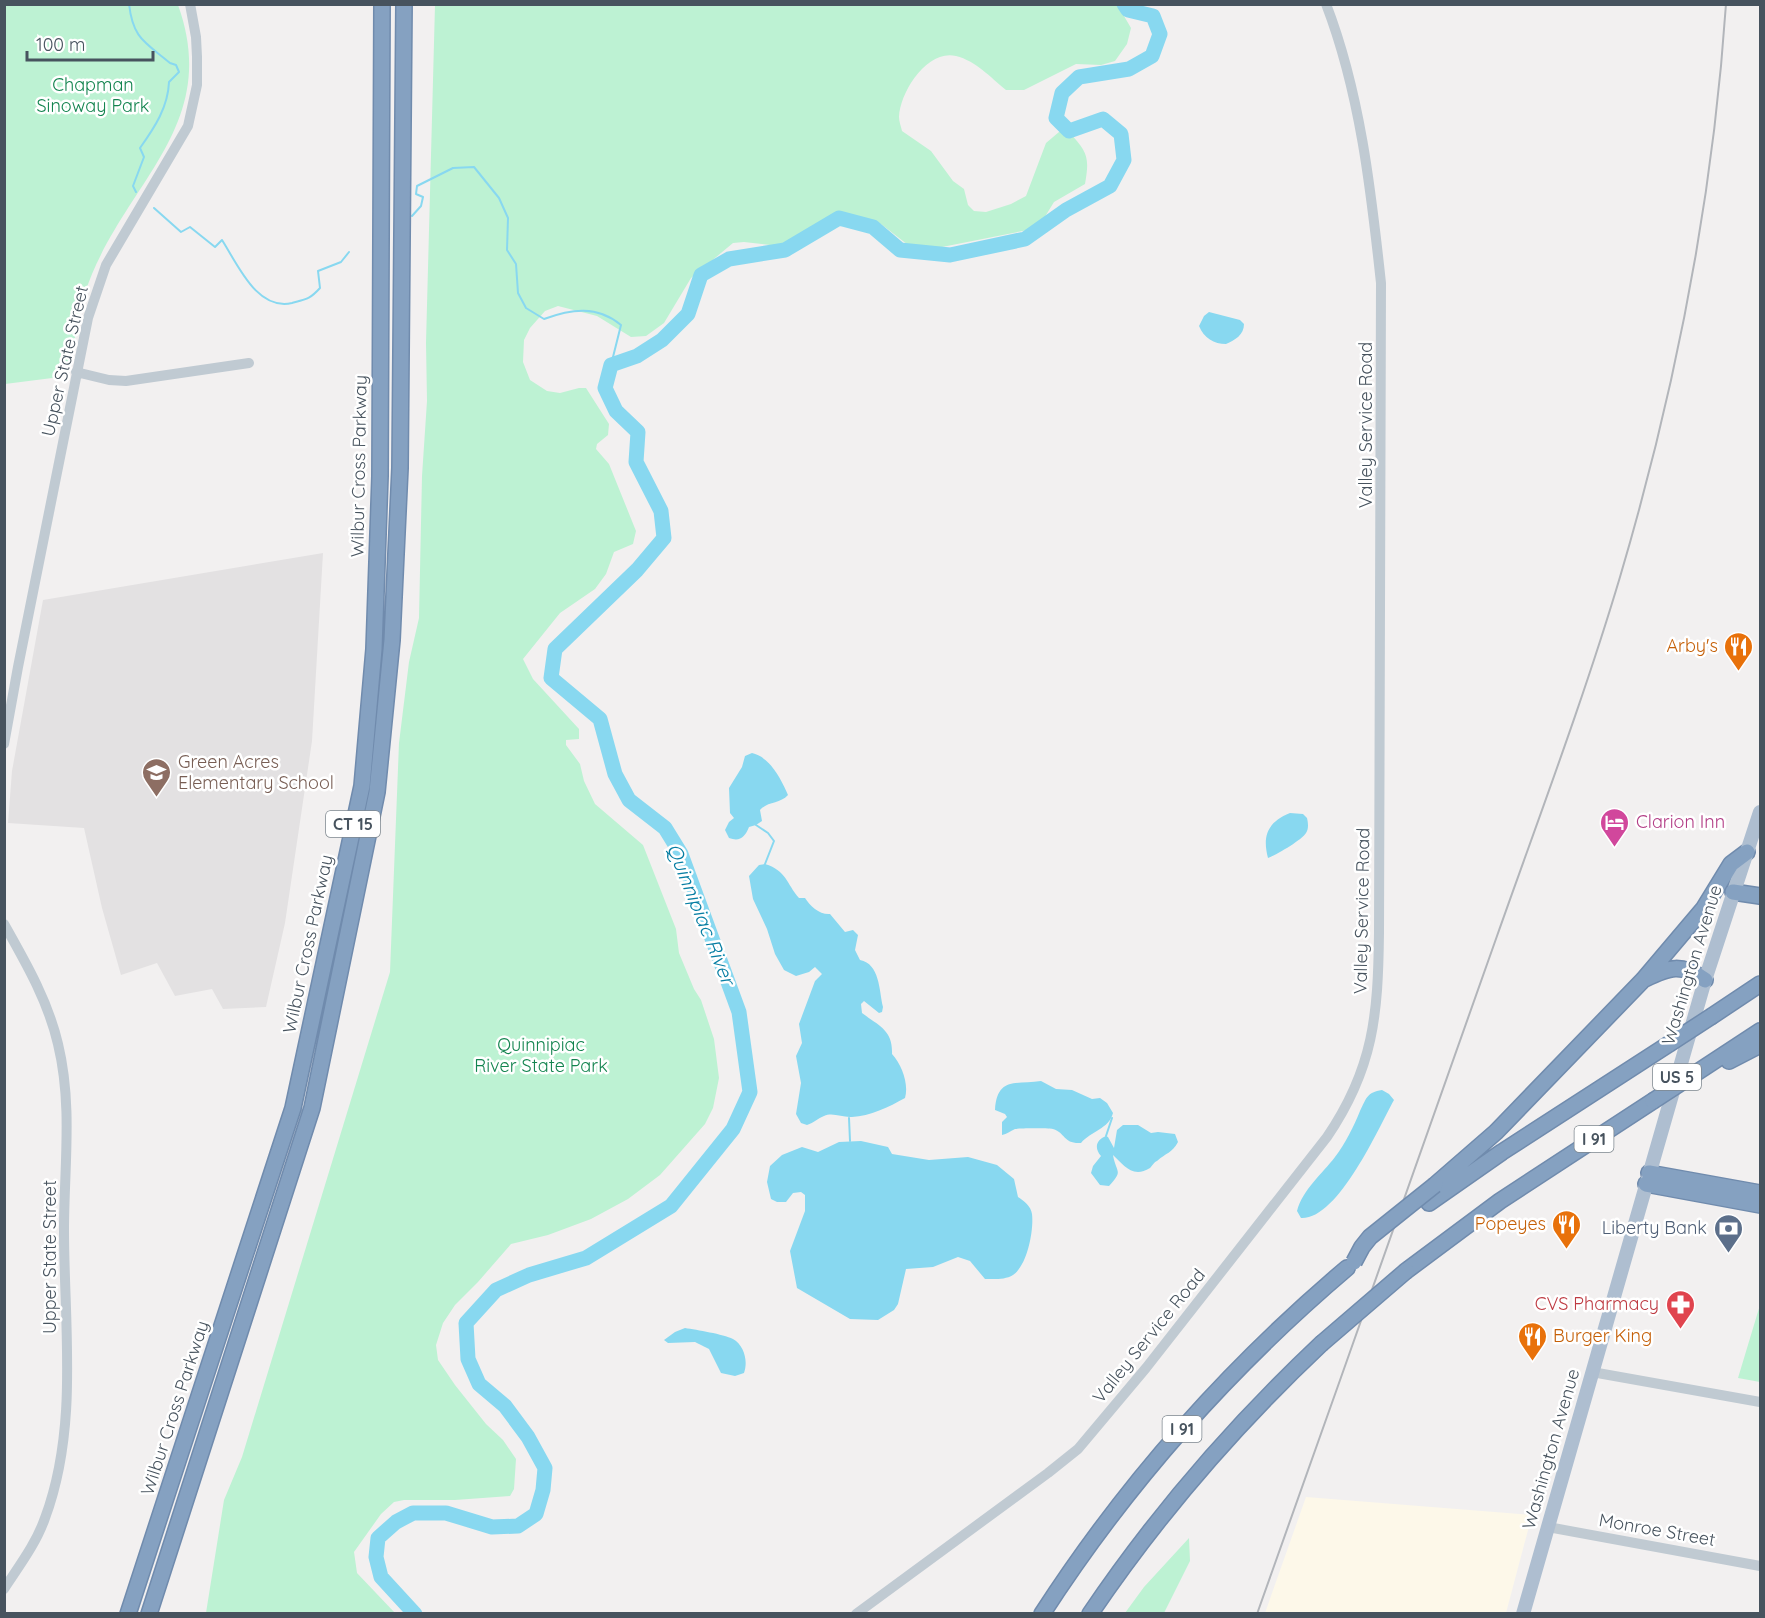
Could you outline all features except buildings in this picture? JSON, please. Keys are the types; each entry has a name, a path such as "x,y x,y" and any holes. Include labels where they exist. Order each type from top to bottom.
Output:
{"highway":[{"name":"Wilbur Cross Parkway","path":"128,1614 293,1108 362,786 374,649 380,488 382,4"},
{"name":"Wilbur Cross Parkway","path":"149,1614 312,1108 377,792 392,640 400,468 404,4"},
{"path":"1350,1265 1370,1237 1436,1185 1496,1132 1642,980 1704,908 1729,867 1747,852"},
{"path":"1733,892 1761,896"},
{"path":"1642,980 1663,970 1676,968 1690,971 1705,980"},
{"name":"I 91","path":"1041,1614 1117,1507 1184,1427 1276,1332 1350,1265 1429,1203 1502,1152 1761,984"},
{"name":"I 91","path":"1090,1614 1142,1540 1206,1461 1260,1403 1321,1344 1406,1271 1500,1201 1761,1031"},
{"path":"1700,1071 1728,1062 1761,1045"},
{"path":"1648,1179 1761,1193"},
{"path":"1648,1179 1761,1205"}],"main road":[{"name":"Washington Avenue","path":"1523,1614 1705,980 1761,812"}],"street":[{"name":"Upper State Street","path":"4,744 88,318 106,265 188,126 197,85 198,57 190,4"},
{"name":"Valley Service Road","path":"856,1614 1048,1473 1083,1444 1322,1145 1351,1098 1368,1053 1376,1012 1379,964 1383,327 1381,283 1372,202 1361,134 1346,70 1326,4"},
{"path":"76,372 108,380 126,381 249,363"},
{"name":"Upper State Street","path":"4,924 29,968 49,1013 62,1061 68,1105 64,1227 67,1352 63,1446 53,1496 44,1520 33,1545 4,1589"},
{"path":"1592,1372 1761,1402"},
{"name":"Monroe Street","path":"1548,1527 1761,1566"}],"shaded area":[{"name":"Green Acres Elementary School","path":"323,553 312,741 285,923 266,1007 223,1009 212,989 175,996 157,963 121,975 102,908 84,828 8,823 12,771 43,600"},
{"path":"1306,1497 1532,1515 1506,1613 1265,1613"}],"green space":[{"name":"Quinnipiac River State Park","path":"1117,4 1131,28 1127,44 1115,61 1101,65 1076,64 1024,90 1006,90 963,58 945,56 925,66 917,74 904,96 899,117 902,131 931,151 953,181 964,189 968,205 974,211 986,212 1011,204 1026,196 1046,143 1059,132 1069,132 1086,155 1085,184 1054,202 1038,228 942,247 927,253 912,248 881,224 856,218 841,218 817,228 800,241 778,246 733,243 691,278 664,323 646,336 631,337 597,316 558,306 545,311 530,328 524,340 523,362 530,380 547,391 560,393 586,388 609,424 608,435 597,444 596,449 609,464 636,531 633,544 614,552 606,574 595,589 560,613 523,659 533,679 579,729 579,739 566,740 566,745 580,764 584,781 595,804 643,845 676,929 679,953 701,1000 714,1039 719,1078 713,1108 705,1124 660,1175 628,1199 591,1219 548,1235 511,1244 455,1305 443,1323 436,1345 438,1360 455,1385 486,1424 503,1440 516,1459 514,1489 510,1496 455,1500 404,1500 394,1502 381,1514 354,1552 357,1573 395,1613 206,1613 224,1500 242,1457 390,972 399,743 409,662 419,618 422,476 427,401 426,343 435,5"},
{"name":"Chapman Sinoway Park","path":"4,5 178,5 188,46 188,82 180,116 166,147 109,239 92,274 80,312 68,376 5,384"},
{"path":"1760,1305 1760,1382 1738,1378"},
{"path":"1189,1538 1190,1561 1164,1613 1125,1613 1144,1587"}],"water":[{"path":"1209,312 1240,320 1244,324 1241,334 1226,344 1210,340 1199,326"},
{"path":"752,753 769,764 788,795 763,807 760,810 762,821 749,827 742,838 733,839 729,838 725,830 734,818 730,813 729,788 742,767 745,756"},
{"path":"1290,813 1303,814 1307,818 1307,831 1294,843 1268,858 1266,843 1268,830 1276,821"},
{"path":"765,864 782,874 799,898 805,898 812,907 830,914 845,932 853,930 858,935 855,950 860,960 867,962 875,972 883,1007 882,1012 879,1013 864,1001 861,1004 862,1013 884,1029 890,1039 892,1054 904,1075 905,1098 866,1115 849,1117 827,1115 807,1125 801,1123 796,1114 801,1083 796,1056 802,1043 799,1024 815,981 822,974 815,967 809,972 796,976 784,970 775,954 767,929 753,899 749,876 759,865"},
{"path":"1041,1081 1056,1089 1072,1090 1092,1099 1100,1098 1107,1103 1113,1113 1111,1118 1108,1123 1081,1143 1071,1142 1053,1129 1015,1129 1002,1135 1002,1122 1007,1117 995,1110 1000,1092 1010,1084"},
{"path":"1382,1090 1394,1100 1355,1171 1329,1204 1315,1215 1301,1218 1297,1211 1304,1196 1335,1157 1368,1097 1373,1092"},
{"path":"1123,1125 1138,1125 1151,1133 1175,1134 1178,1142 1171,1151 1144,1171 1128,1169 1113,1155 1118,1174 1109,1186 1100,1185 1091,1173 1093,1166 1101,1156 1097,1150 1097,1144 1106,1136 1114,1148 1117,1130"},
{"path":"861,1141 888,1147 892,1154 929,1160 968,1157 997,1165 1014,1179 1018,1197 1025,1202 1032,1214 1031,1238 1026,1256 1018,1270 1007,1278 985,1279 970,1261 958,1257 933,1267 906,1269 898,1304 894,1310 878,1320 850,1319 797,1288 790,1251 805,1211 805,1195 801,1192 793,1193 786,1202 771,1199 767,1182 770,1166 782,1155 802,1147 818,1152 839,1142"},
{"path":"685,1328 723,1335 737,1342 744,1354 746,1364 744,1373 735,1376 721,1373 709,1349 695,1342 668,1343 664,1340"}],"waterway":[{"path":"129,4 137,33 170,63 176,65 179,72 169,82 166,100 156,124 140,148 144,157 133,186 136,192"},
{"name":"Quinnipiac River","path":"415,1614 381,1577 376,1557 378,1538 396,1522 413,1513 446,1513 492,1527 518,1526 536,1514 543,1490 545,1468 528,1437 505,1406 479,1384 468,1359 466,1323 496,1290 529,1275 586,1258 671,1206 733,1129 750,1092 739,1012 681,854 665,828 629,800 615,774 600,719 551,678 555,649 637,570 664,538 661,511 636,462 638,432 616,411 605,388 611,365 637,356 662,340 688,314 701,275 729,259 785,250 839,218 873,227 900,250 950,255 1025,239 1066,210 1110,186 1124,160 1121,134 1103,119 1069,131 1056,118 1062,93 1079,77 1129,69 1152,56 1160,34 1153,16 1128,10 1124,4"},
{"path":"412,216 421,206 423,197 416,194 417,186 453,168 474,167 499,198 508,218 507,250 516,264 518,293 526,308 544,319 574,311 593,312 603,314 621,325 611,365"},
{"path":"154,208 181,232 190,227 215,247 222,240 250,284 269,300 280,304 311,297 320,288 318,271 341,262 349,252"},
{"path":"756,825 768,833 774,841 765,864"},
{"path":"849,1118 850,1141"},
{"path":"1106,1136 1112,1118"}],"railway":[{"path":"1257,1614 1561,757 1620,577 1658,436 1689,294 1712,149 1726,4"}],"place":[{"name":"Arby's","path":"1739,672"},
{"name":"Green Acres Elementary School","path":"157,798"},
{"name":"Clarion Inn","path":"1615,848"},
{"name":"Popeyes","path":"1567,1250"},
{"name":"Liberty Bank","path":"1728,1254"},
{"name":"CVS Pharmacy","path":"1680,1330"},
{"name":"Burger King","path":"1532,1362"}]}
